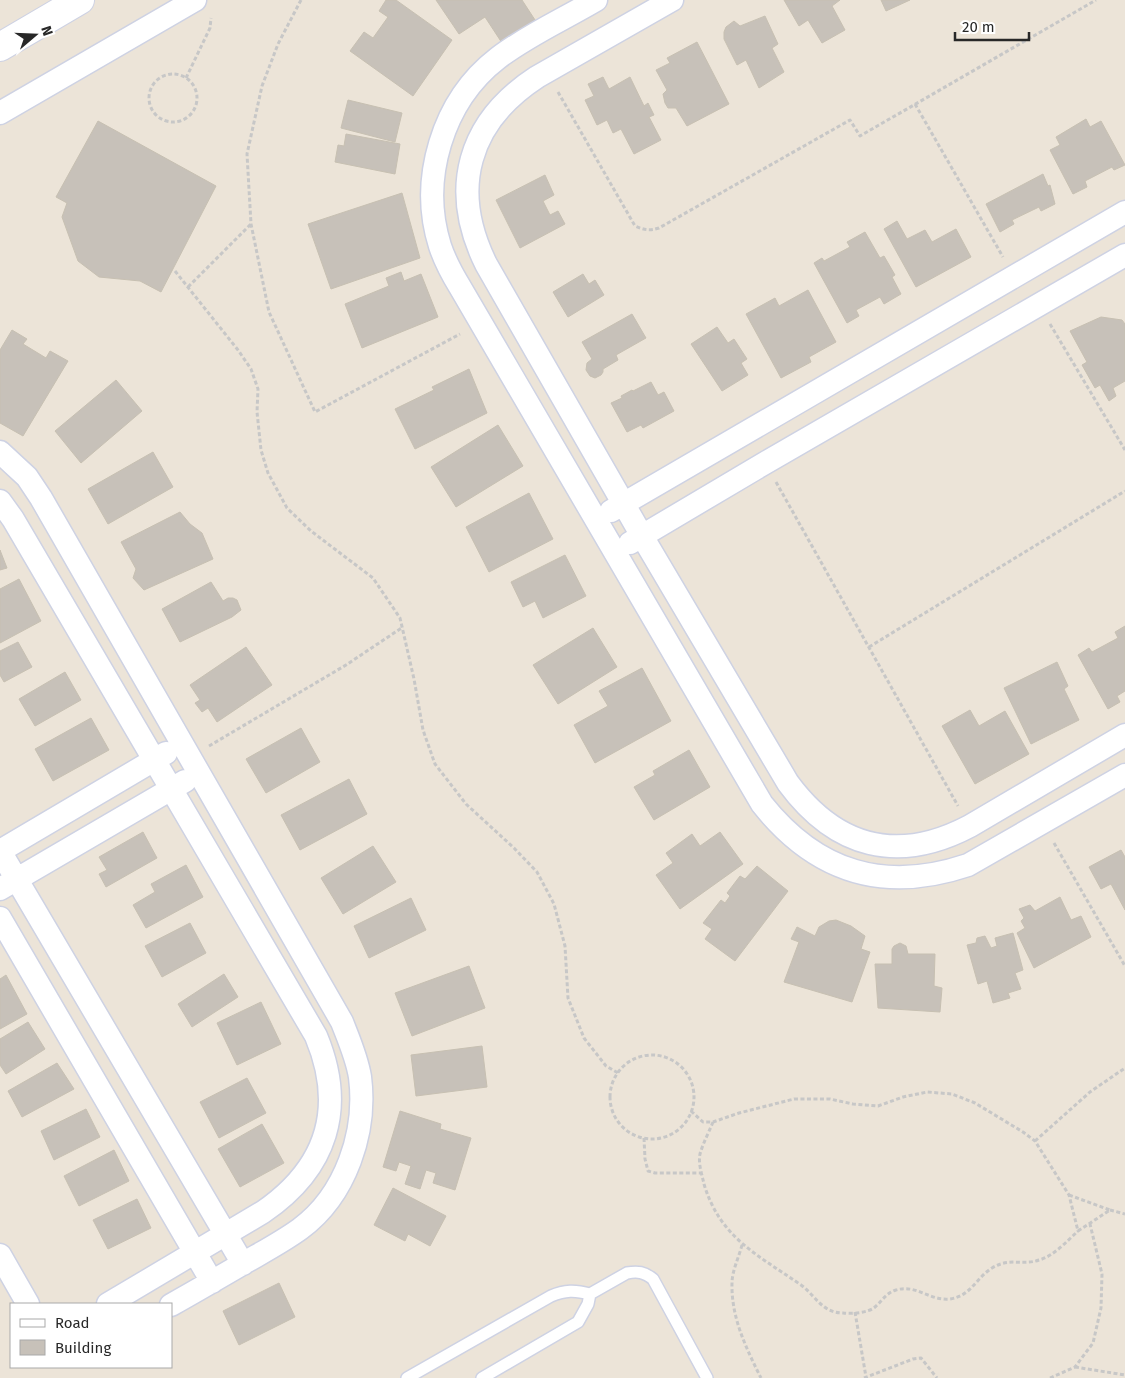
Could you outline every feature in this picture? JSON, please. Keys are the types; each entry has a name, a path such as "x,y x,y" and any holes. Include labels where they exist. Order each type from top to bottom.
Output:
{"street":[{"path":"0,47 80,0"},
{"path":"596,0 516,46 480,74 466,92 444,132 437,154 433,177 435,223 440,246 448,267 762,804 778,824 797,842 819,856 842,867 892,878 918,877 944,873 968,865 1125,775"},
{"path":"672,0 546,72 520,88 503,103 479,139 472,159 467,203 470,224 486,264 642,536 788,783 802,802 818,818 838,831 859,840 881,845 927,844 970,826 1125,735"},
{"path":"0,113 202,5"},
{"path":"596,520 1125,212"},
{"path":"614,552 1125,255"},
{"path":"1037,264 1047,301"},
{"path":"0,452 27,477 41,498 342,1022 353,1049 360,1076 362,1105 358,1133 350,1160 338,1186 321,1209 301,1228 172,1304"},
{"path":"0,501 13,519 316,1036 325,1057 329,1079 330,1102 328,1124 321,1145 311,1165 298,1183 282,1199 110,1303"},
{"path":"190,758 154,760 0,851 8,884 243,1264"},
{"path":"8,884 171,789 190,758"},
{"path":"0,918 212,1282"},
{"path":"0,1256 27,1303"}],"lane":[{"path":"407,1378 551,1296 570,1290 590,1294 628,1273 641,1272 647,1274 656,1284 707,1378"},
{"path":"482,1378 578,1322 584,1314 590,1294"}],"path":[{"path":"301,0 278,44 262,86 246,154 252,224 269,312 315,412 481,323"},
{"path":"546,72 635,226 643,230 651,230 659,228 850,120 860,136 1096,0"},
{"path":"186,78 210,28 211,19 202,5"},
{"path":"170,74 186,78 196,91 197,100 195,108 184,120 176,122 160,118 150,105 149,96 151,89 162,76 170,74"},
{"path":"915,104 1014,277"},
{"path":"188,287 252,224"},
{"path":"175,271 251,369 258,388 257,412 261,450 268,474 287,508 311,531 373,578 400,618 423,730 436,764 466,804 537,872 554,904 565,946 568,998 584,1038 606,1066 618,1073"},
{"path":"1047,301 1125,450"},
{"path":"765,463 970,826"},
{"path":"868,647 1125,491"},
{"path":"190,758 346,665 403,627"},
{"path":"1042,823 1125,966"},
{"path":"648,1055 660,1056 671,1060 688,1076 693,1094 691,1112 686,1122 667,1136 656,1139 632,1135 623,1128 616,1118 611,1107 611,1089 618,1073 626,1064 636,1058 648,1055"},
{"path":"1035,1141 1090,1092 1125,1068"},
{"path":"691,1112 703,1122 713,1122 739,1113 794,1099 830,1099 853,1104 878,1106 903,1097 927,1092 952,1094 975,1103 1035,1141 1069,1195 1078,1231"},
{"path":"713,1122 700,1155 701,1173 709,1200 723,1224 742,1245 810,1291 817,1303 828,1311 842,1314 866,1311 875,1307 881,1299 893,1290 907,1288 922,1291 940,1299 959,1297 972,1289 991,1269 1002,1263 1028,1262 1049,1256 1078,1231 1110,1210"},
{"path":"644,1138 645,1159 648,1171 655,1174 701,1173"},
{"path":"1069,1195 1125,1214"},
{"path":"1050,1378 1075,1367 1093,1343 1101,1308 1102,1274 1090,1224"},
{"path":"742,1245 732,1282 734,1312 743,1341 761,1378"},
{"path":"855,1312 865,1377 913,1359 921,1358 937,1378"},
{"path":"1075,1367 1125,1375"}],"building":[{"path":"386,0 396,0 452,40 413,96 350,51 364,32 373,38 388,17 379,11"},
{"path":"436,0 522,0 537,23 504,46 485,17 459,34"},
{"path":"784,0 840,0 832,6 845,30 822,43 808,20 799,26"},
{"path":"881,0 910,0 886,11"},
{"path":"765,16 778,44 772,48 784,72 759,88 746,60 737,65 724,39 724,32 726,27 734,21 740,26"},
{"path":"697,42 729,104 687,126 676,108 668,108 665,103 663,94 667,90 656,70 670,63 667,58"},
{"path":"603,77 609,89 630,77 644,106 648,103 654,115 649,117 661,140 634,154 621,129 613,133 607,120 597,125 585,100 594,96 588,84"},
{"path":"348,100 402,113 395,142 341,128"},
{"path":"1086,119 1090,127 1101,121 1125,165 1114,170 1112,167 1085,181 1087,187 1073,194 1050,150 1060,145 1056,137"},
{"path":"98,121 216,186 161,292 140,281 99,277 78,261 62,217 67,203 56,197"},
{"path":"346,134 400,144 395,174 335,162 338,145 344,146"},
{"path":"1043,174 1048,186 1050,185 1055,204 1041,211 1039,207 1012,220 1014,224 1000,232 986,204"},
{"path":"545,175 554,195 543,201 550,215 558,211 565,224 520,248 496,200"},
{"path":"402,193 420,258 331,289 308,224"},
{"path":"897,221 907,239 925,230 932,242 956,229 971,257 916,287 884,229"},
{"path":"865,232 880,258 884,256 895,275 892,277 901,294 884,304 880,297 856,310 859,316 847,323 814,263 822,258 824,261 850,247 847,242"},
{"path":"401,272 404,281 421,274 438,317 362,348 345,304 389,286 386,278"},
{"path":"583,274 589,284 595,280 604,295 568,317 553,292"},
{"path":"808,290 836,342 809,357 811,362 781,378 746,314 775,298 779,306"},
{"path":"632,314 646,338 616,355 618,360 603,369 601,375 595,378 590,376 586,370 587,363 592,359 582,342"},
{"path":"1101,317 1122,320 1125,324 1125,381 1113,388 1116,396 1109,401 1100,385 1095,388 1082,365 1087,362 1070,331"},
{"path":"717,327 728,343 734,339 747,359 741,363 748,375 722,391 691,344"},
{"path":"12,330 27,339 23,344 46,358 50,351 68,361 23,436 0,423 0,350"},
{"path":"469,369 487,413 415,449 395,409 434,390 432,387"},
{"path":"116,380 142,411 81,463 55,431"},
{"path":"651,382 658,395 664,392 674,411 643,428 641,425 627,432 611,403 622,398 621,396 632,390"},
{"path":"498,425 523,466 456,507 431,467"},
{"path":"153,452 173,487 108,524 88,489"},
{"path":"529,493 553,539 489,572 466,527"},
{"path":"180,512 190,524 202,533 213,559 144,590 133,578 136,569 121,542"},
{"path":"0,550 7,568 0,570"},
{"path":"565,555 586,596 543,618 535,601 523,607 511,582"},
{"path":"19,579 41,621 0,643 0,589"},
{"path":"211,582 223,601 228,598 237,600 241,610 232,617 180,642 162,609"},
{"path":"1125,626 1125,691 1117,696 1120,702 1108,709 1078,655 1089,648 1092,652 1118,638 1115,632"},
{"path":"593,628 617,667 558,704 533,665"},
{"path":"18,642 32,667 4,682 0,675 0,651"},
{"path":"246,647 272,685 217,722 208,708 202,712 195,703 200,700 190,685"},
{"path":"1057,662 1068,686 1064,689 1079,720 1031,744 1004,688"},
{"path":"642,668 671,721 595,763 574,725 608,706 599,691"},
{"path":"65,672 81,700 35,726 19,699"},
{"path":"970,710 979,726 1005,711 1029,754 975,784 942,726"},
{"path":"91,718 109,750 53,781 35,749"},
{"path":"301,728 320,762 266,793 246,759"},
{"path":"689,750 710,787 654,820 634,787 655,775 653,771"},
{"path":"349,779 367,814 300,850 281,815"},
{"path":"143,832 157,858 106,887 99,874 107,870 99,857"},
{"path":"720,832 743,864 680,909 656,875 673,863 666,853 692,834 700,846"},
{"path":"373,846 396,882 343,914 321,878"},
{"path":"1121,850 1125,857 1125,910 1111,884 1101,889 1089,867"},
{"path":"186,865 203,897 146,928 133,905 155,892 151,884"},
{"path":"757,866 788,891 735,961 705,939 712,929 703,923 721,900 725,903 730,896 727,893 740,876 745,879"},
{"path":"1060,897 1071,920 1081,916 1091,937 1034,968 1017,933 1025,928 1021,921 1024,918 1019,909 1030,905 1035,911"},
{"path":"411,898 426,930 369,958 354,926"},
{"path":"836,920 851,926 865,936 861,949 870,952 852,1002 784,982 799,942 791,939 797,927 815,936 819,927 829,921"},
{"path":"190,923 206,953 162,977 145,946"},
{"path":"1013,933 1023,970 1015,973 1021,989 1008,993 1010,998 993,1003 987,981 978,984 967,945 976,943 977,938 985,936 991,948 997,946 995,938"},
{"path":"900,943 906,946 908,954 935,954 934,986 942,988 940,1012 878,1008 875,964 892,964 892,949"},
{"path":"469,966 485,1008 412,1036 395,993"},
{"path":"224,974 238,997 192,1027 178,1004"},
{"path":"6,975 27,1014 0,1029 0,979"},
{"path":"261,1002 281,1044 237,1065 217,1023"},
{"path":"28,1022 45,1049 6,1074 0,1065 0,1039"},
{"path":"482,1046 487,1087 416,1096 411,1055"},
{"path":"57,1063 74,1089 22,1117 8,1091"},
{"path":"247,1078 266,1113 219,1138 200,1102"},
{"path":"86,1109 100,1137 54,1160 41,1131"},
{"path":"400,1111 441,1124 440,1129 471,1138 455,1190 433,1183 436,1173 426,1170 420,1189 405,1184 411,1166 399,1162 396,1171 383,1167"},
{"path":"262,1124 284,1163 240,1187 218,1149"},
{"path":"114,1150 129,1181 79,1206 64,1176"},
{"path":"393,1188 446,1216 430,1246 408,1234 405,1241 374,1225"},
{"path":"137,1199 151,1228 108,1249 93,1220"},
{"path":"279,1283 295,1317 239,1345 223,1311"}]}
